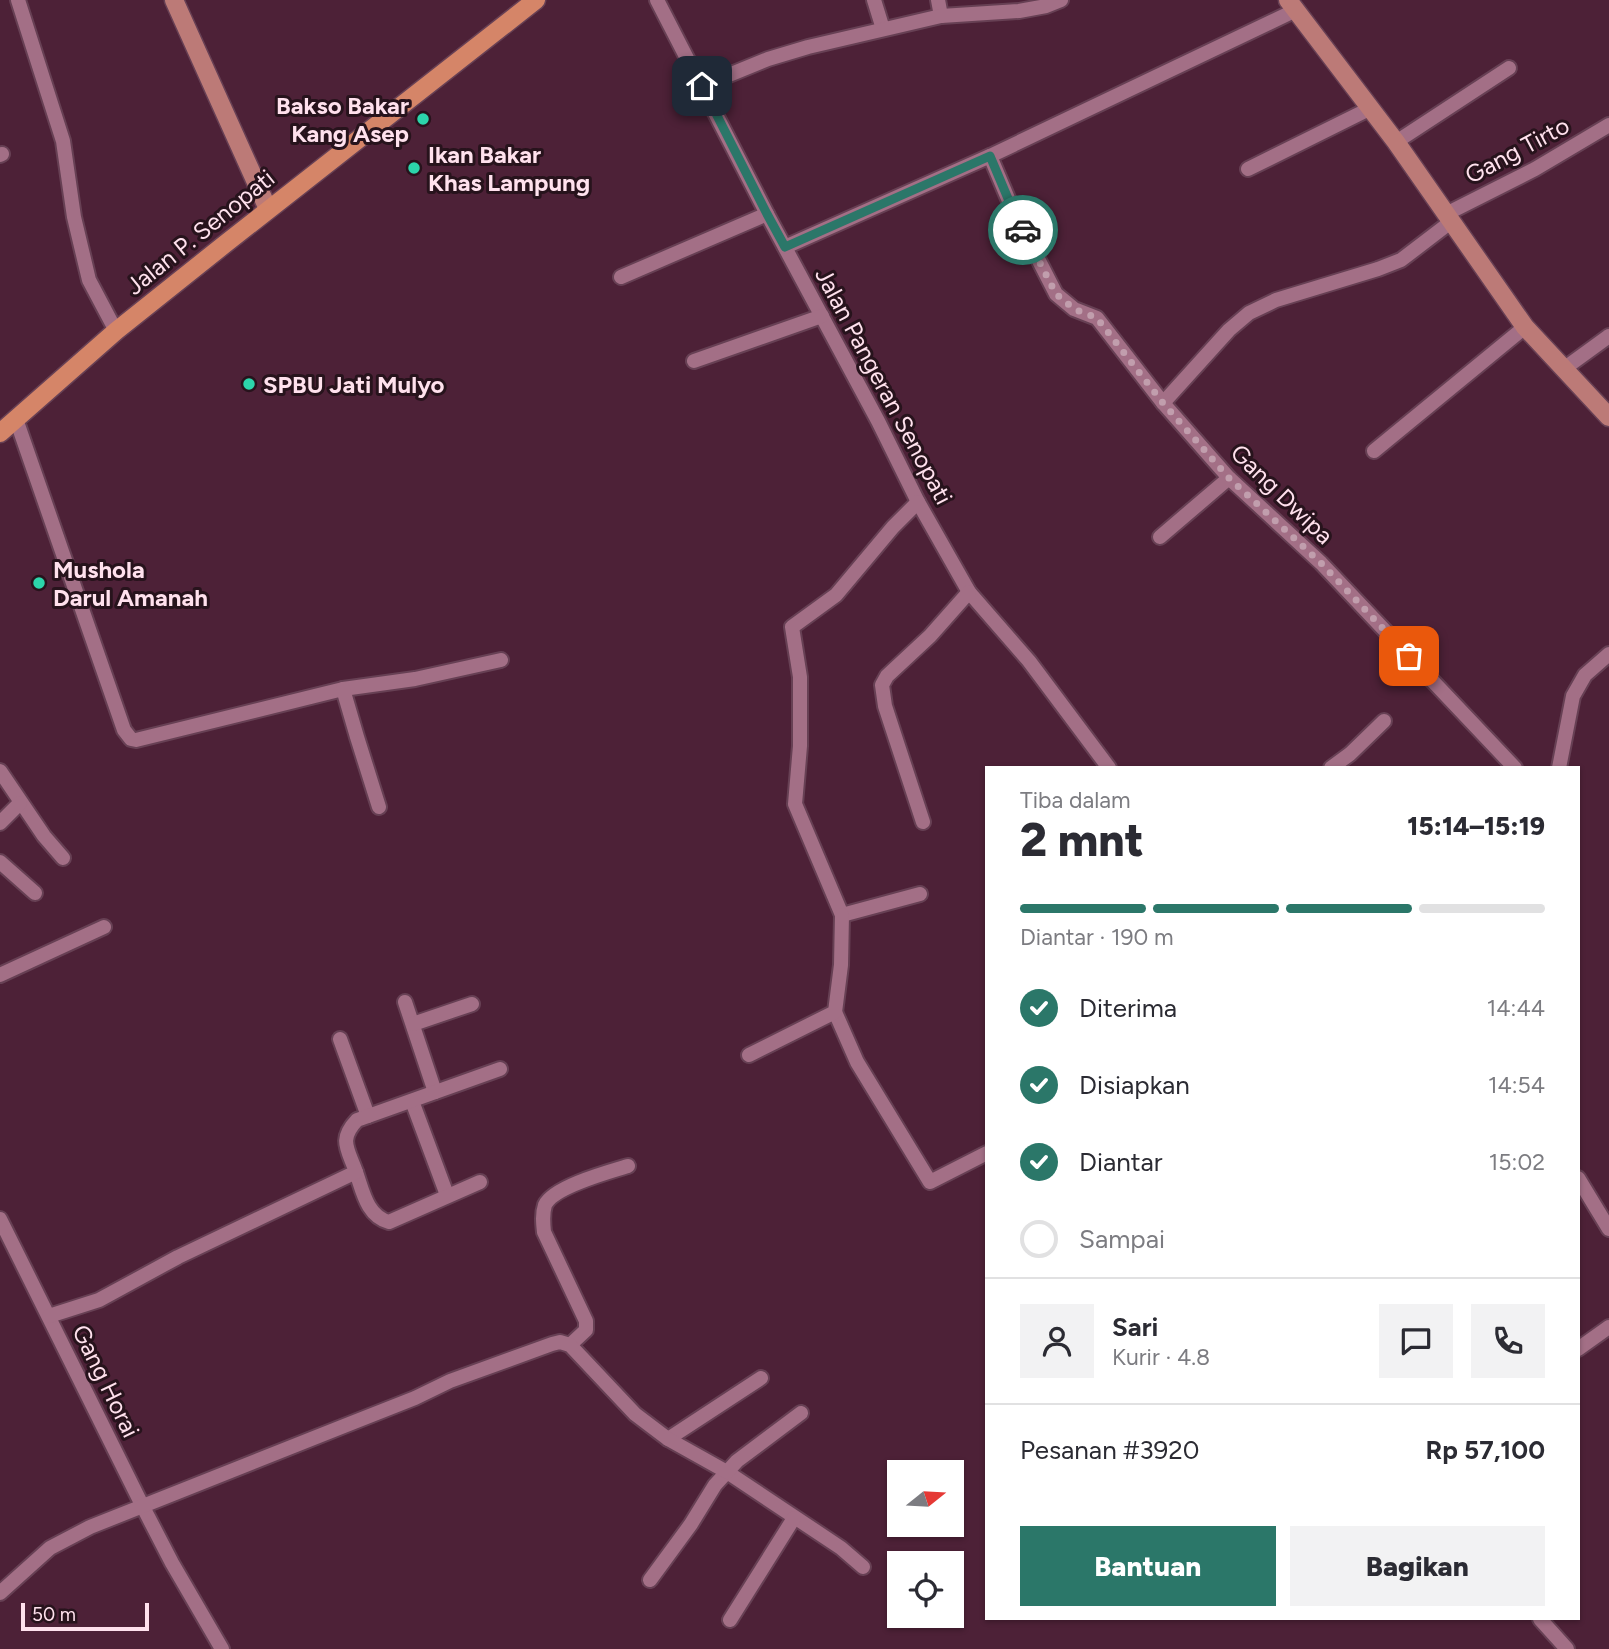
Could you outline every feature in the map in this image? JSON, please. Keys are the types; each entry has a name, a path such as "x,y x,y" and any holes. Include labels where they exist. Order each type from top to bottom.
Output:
{"main road":[{"name":"Jalan P. Senopati","path":"0,433 116,331 536,0"}],"street":[{"path":"18,0 63,141 74,217 89,280 116,331"},
{"path":"174,0 268,209"},
{"name":"Jalan Pangeran Senopati","path":"657,0 767,214 969,592 1029,661 1108,766"},
{"path":"874,0 883,29"},
{"path":"938,0 941,16"},
{"path":"702,86 768,59 883,29 941,16 1019,10 1061,0"},
{"path":"785,247 990,156 1292,5 1396,142 1525,327 1609,416"},
{"path":"1396,142 1509,68"},
{"path":"1248,169 1371,108"},
{"name":"Gang Tirto","path":"1449,217 1609,125"},
{"name":"Gang Dwipa","path":"990,156 1012,208 1056,294 1074,309 1097,318 1163,403 1229,478 1321,563 1513,766"},
{"path":"621,276 767,214"},
{"path":"1163,403 1228,330 1249,313 1276,300 1378,270 1401,260 1449,217"},
{"path":"694,361 822,316"},
{"path":"1374,451 1525,327"},
{"path":"1565,369 1609,336"},
{"path":"16,419 129,738 136,740 343,690 415,680 502,660"},
{"path":"1160,537 1229,478"},
{"path":"919,502 893,527 836,596 792,627 800,677 800,746 795,804 842,915 841,965 835,1012 857,1062 930,1182 985,1154"},
{"path":"923,822 885,706 882,685 887,676 930,636 969,592"},
{"path":"1559,766 1573,696 1585,675 1609,654"},
{"path":"343,690 379,807"},
{"path":"1334,766 1384,721"},
{"path":"0,771 20,803 62,858"},
{"path":"0,823 20,803"},
{"path":"0,862 35,893"},
{"path":"842,915 920,894"},
{"path":"0,975 104,927"},
{"path":"405,1002 435,1092"},
{"path":"413,1024 472,1004"},
{"path":"749,1055 835,1012"},
{"path":"340,1039 368,1116"},
{"path":"480,1182 389,1222 372,1212 345,1139 349,1129 357,1121 368,1116 500,1069"},
{"path":"412,1101 447,1195"},
{"path":"570,1345 586,1330 586,1321 544,1232 542,1218 546,1202 562,1189 628,1166"},
{"path":"49,1317 99,1300 178,1257 356,1172"},
{"path":"1580,1181 1609,1229"},
{"name":"Gang Horai","path":"0,1219 142,1505 222,1649"},
{"path":"1580,1348 1609,1327"},
{"path":"0,1593 50,1548 90,1527 482,1369 560,1342 570,1345 635,1414 668,1439 727,1472 841,1548 863,1567"},
{"path":"668,1439 761,1378"},
{"path":"650,1580 691,1524 715,1485 737,1461 801,1413"},
{"path":"730,1620 794,1518"},
{"path":"1541,1620 1567,1649"}],"way so far":[{"path":"1023,230 1056,294 1074,309 1097,318 1163,403 1229,478 1321,563 1409,656"}],"place":[{"name":"Bakso Bakar Kang Asep","path":"423,119"},
{"name":"Ikan Bakar Khas Lampung","path":"414,168"},
{"name":"SPBU Jati Mulyo","path":"249,384"},
{"name":"Mushola Darul Amanah","path":"39,583"}],"route":[{"path":"702,86 785,247 990,156 1023,230"}]}
